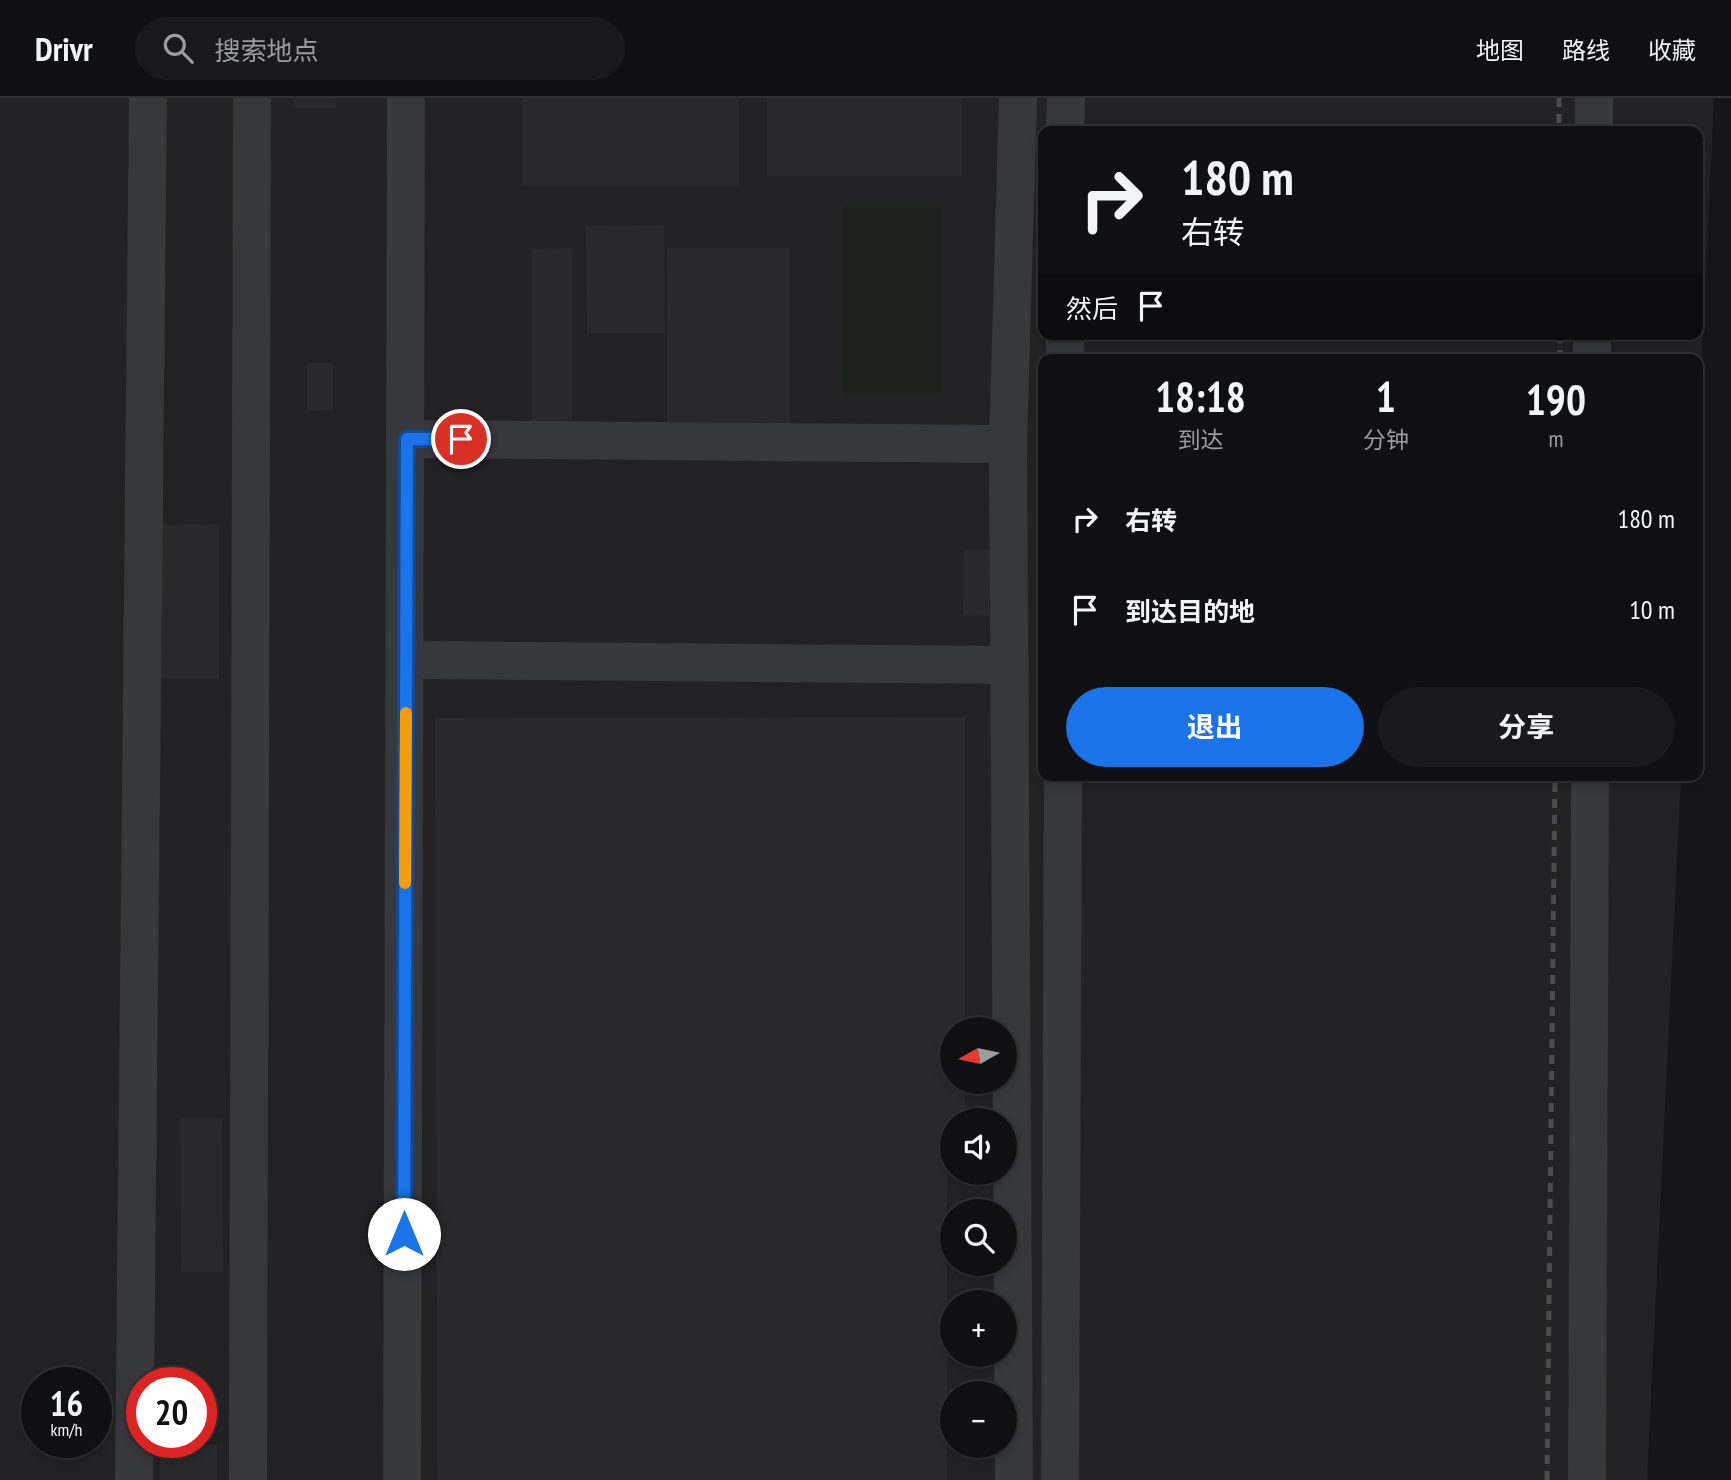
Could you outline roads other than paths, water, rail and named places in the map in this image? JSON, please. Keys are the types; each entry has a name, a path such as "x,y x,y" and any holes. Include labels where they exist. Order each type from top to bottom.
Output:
{"street":[{"path":"134,1480 148,98"},
{"path":"248,1480 252,98"},
{"path":"402,1480 406,98"},
{"path":"1014,1480 1008,444 1018,98"},
{"path":"1065,126 1066,98"},
{"path":"1594,98 1594,126"},
{"path":"407,439 1008,444"},
{"path":"406,660 1009,665"},
{"path":"1060,1480 1063,781"},
{"path":"1587,1480 1590,781"}],"railway":[{"path":"1559,98 1559,126"},
{"path":"1560,340 1560,354"},
{"path":"1547,1480 1555,781"}]}
